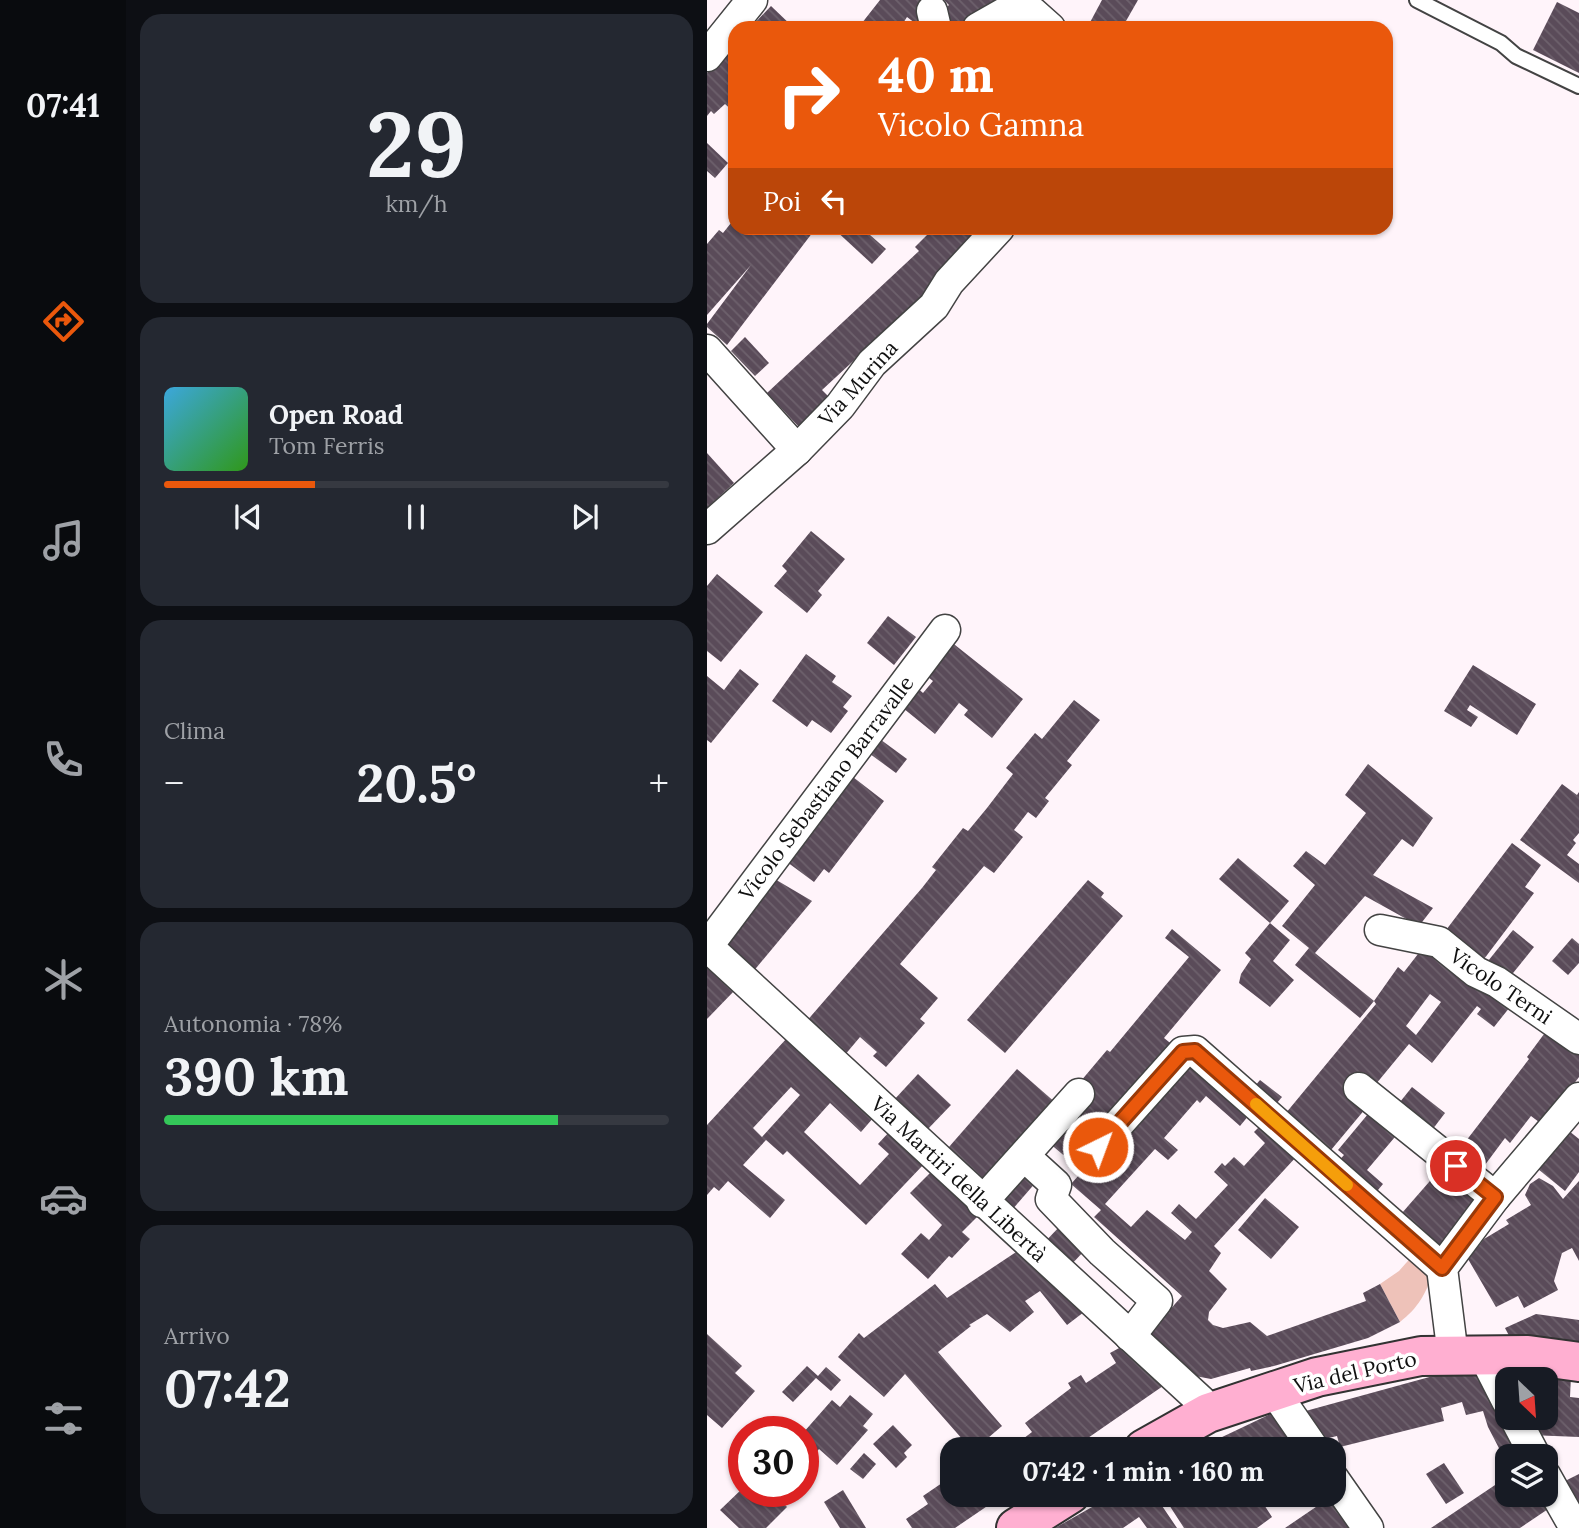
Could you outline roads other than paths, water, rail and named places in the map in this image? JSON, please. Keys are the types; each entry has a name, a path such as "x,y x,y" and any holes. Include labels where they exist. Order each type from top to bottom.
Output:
{"main road":[{"name":"Via del Porto","path":"1165,1437 1208,1413 1317,1377 1452,1349 1579,1362"},
{"path":"1016,1528 1049,1507"}],"street":[{"path":"735,21 752,0"},
{"path":"990,21 1008,11 1032,12 1042,21"},
{"path":"707,56 728,30"},
{"name":"Via Murina","path":"707,529 797,450 840,406 872,363 934,306 949,282 993,235"},
{"path":"707,350 797,450"},
{"name":"Vicolo Sebastiano Barravalle","path":"707,946 945,630"},
{"name":"Vicolo Terni","path":"1380,930 1439,942 1476,972 1497,982 1579,1039"},
{"name":"Via Martiri della Libertà","path":"707,946 1201,1401 1208,1413"},
{"path":"1098,1147 1183,1052 1195,1051 1442,1268 1452,1349 1495,1390"},
{"path":"1360,1088 1495,1197"},
{"path":"982,1202 1079,1094"},
{"path":"1442,1268 1495,1197 1579,1098"},
{"path":"1034,1165 1056,1185 1051,1199 1102,1252 1157,1301 1130,1336"},
{"path":"1072,1284 1102,1252"},
{"path":"1274,1391 1306,1437"},
{"path":"1346,1497 1368,1528"},
{"path":"1558,1498 1575,1528"}],"lane":[{"path":"1416,0 1501,43 1516,56 1579,86"}]}
